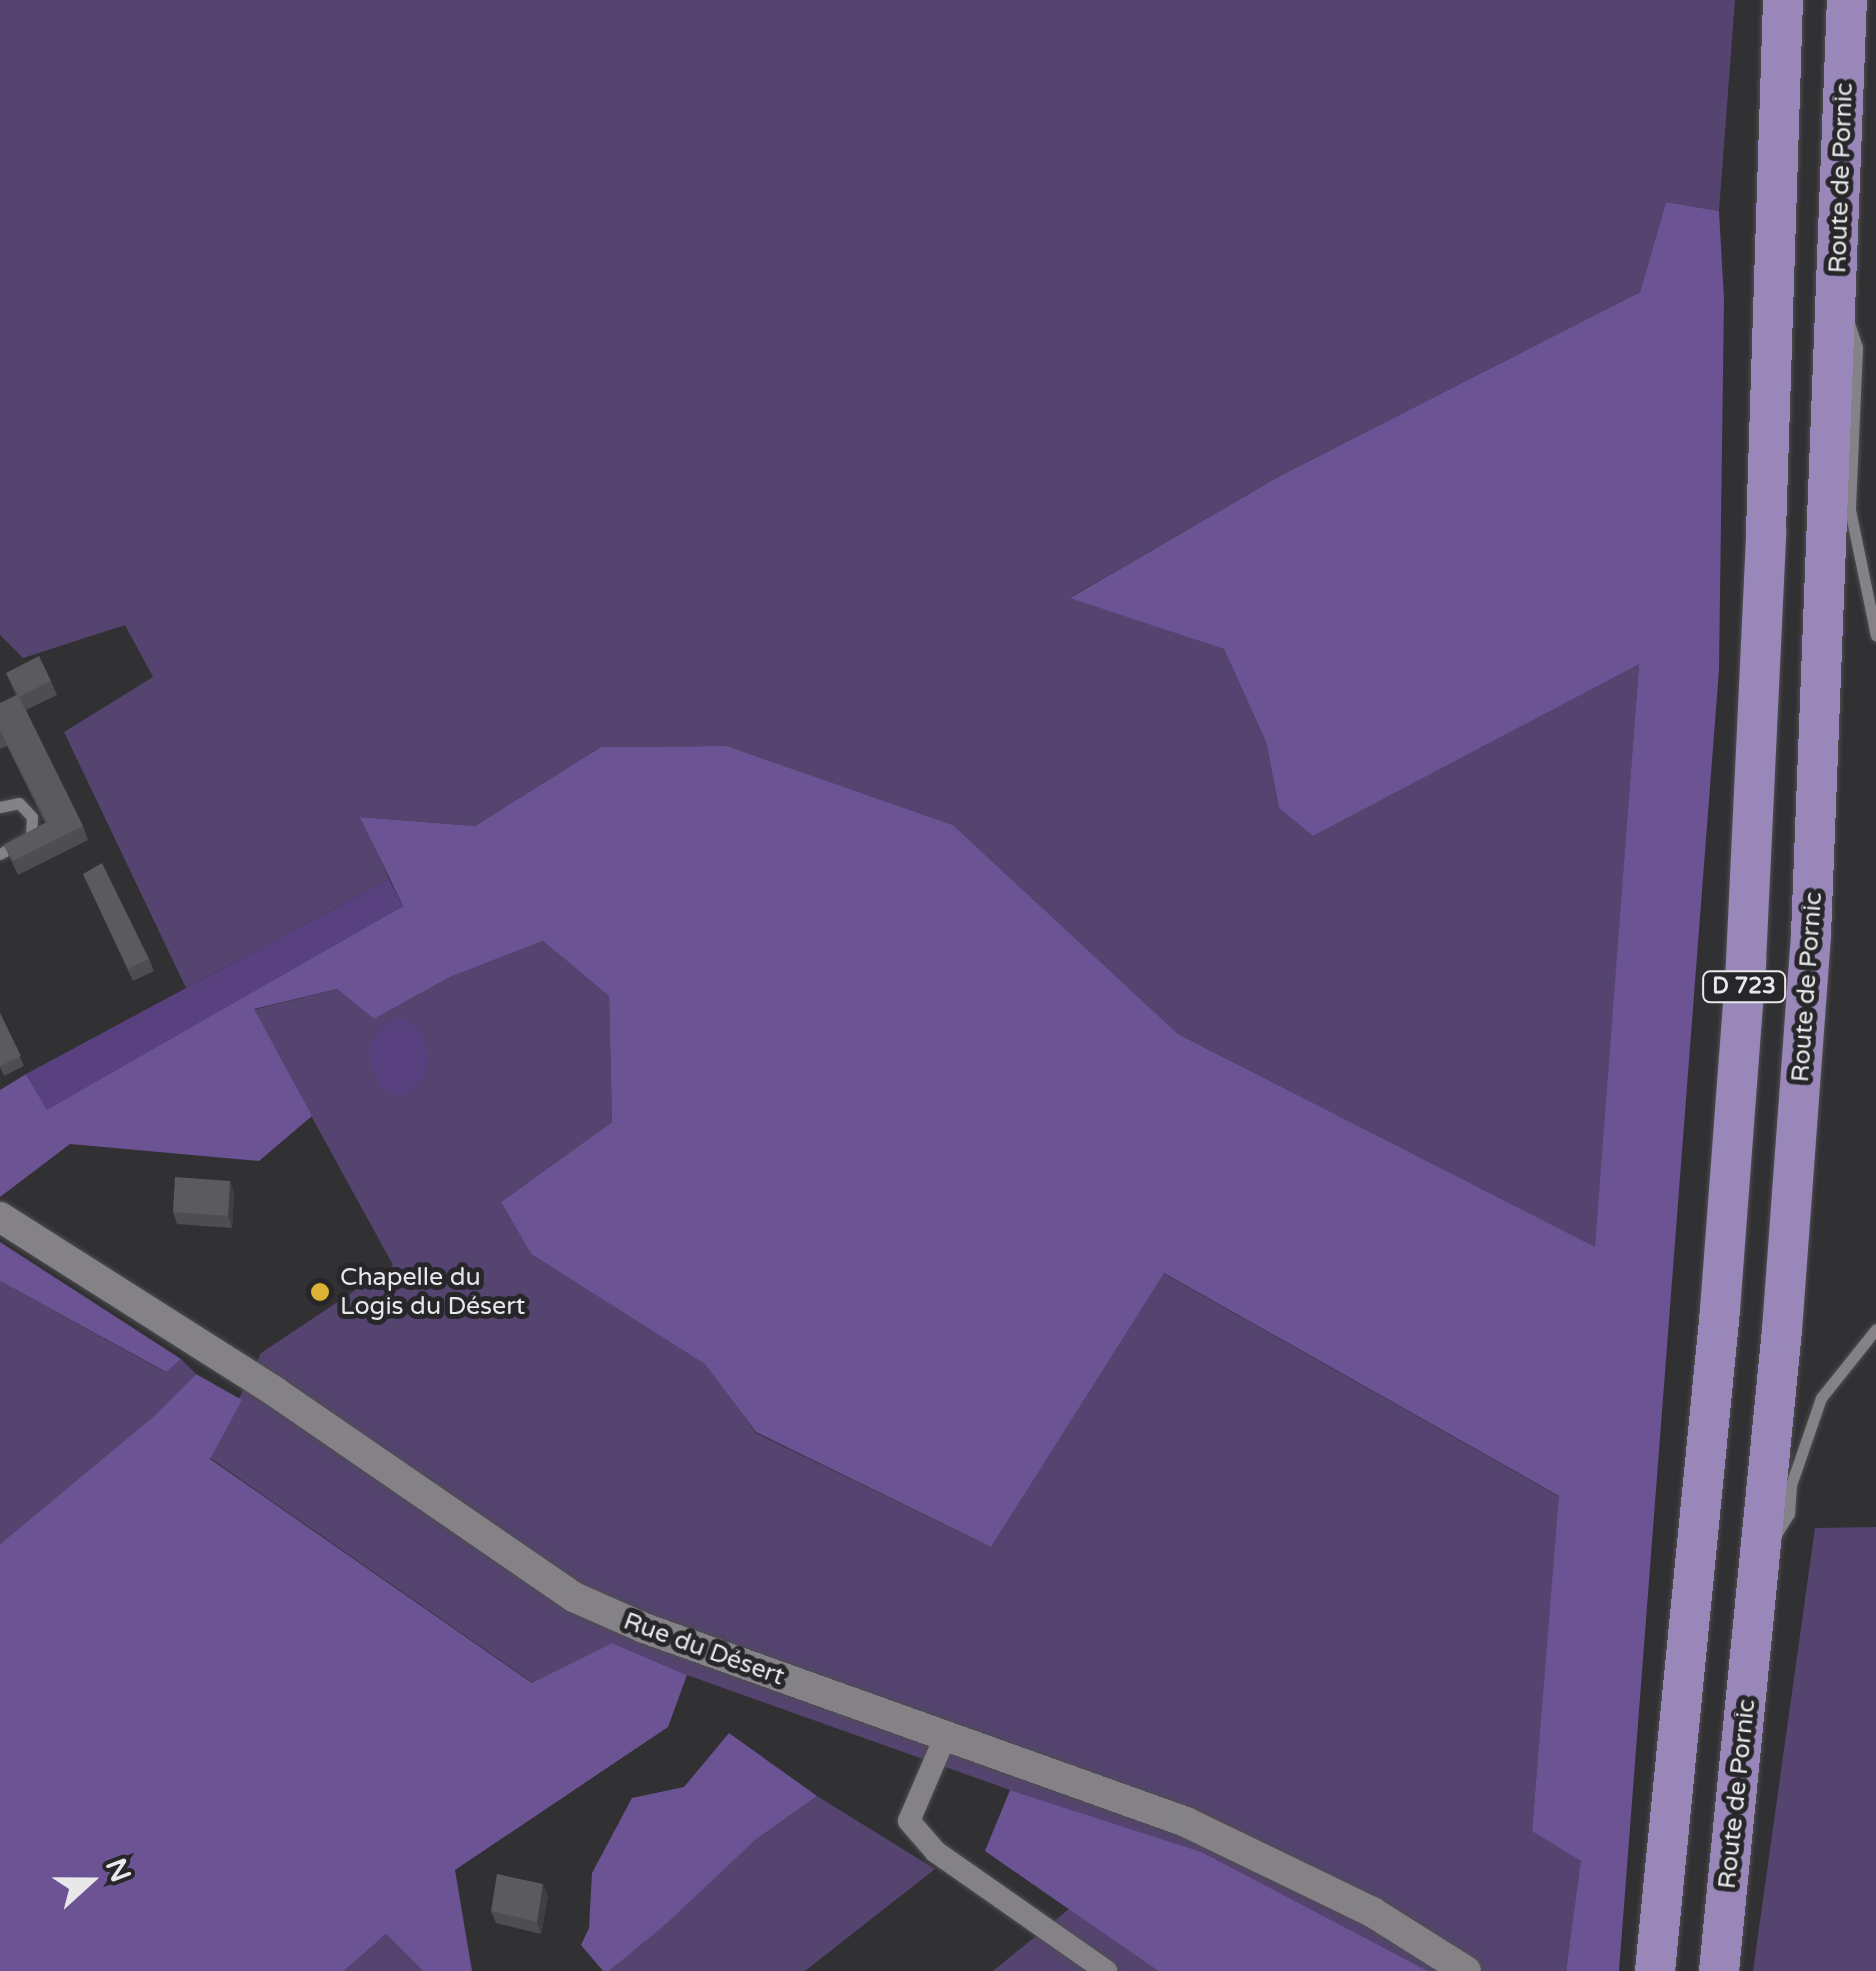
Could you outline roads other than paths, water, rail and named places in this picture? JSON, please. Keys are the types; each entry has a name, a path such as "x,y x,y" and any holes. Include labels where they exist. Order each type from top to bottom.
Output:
{"highway":[{"name":"D 723","path":"1655,1971 1714,1370 1745,982 1768,494 1783,0"},
{"name":"Route de Pornic","path":"1719,1971 1760,1561 1811,935 1847,0"}],"street":[{"name":"Rue du Désert","path":"0,1217 274,1392 574,1597 616,1618 1186,1822 1372,1912 1466,1971"},
{"path":"945,1737 908,1821 936,1852 1106,1971"}],"lane":[{"path":"1838,296 1858,346 1850,510 1876,635"},
{"path":"0,807 19,803 32,817 31,836 0,854"},
{"path":"1760,1561 1789,1514 1791,1485 1820,1398 1876,1329"}],"place":[{"name":"Chapelle du Logis du Désert","path":"320,1292"}]}
